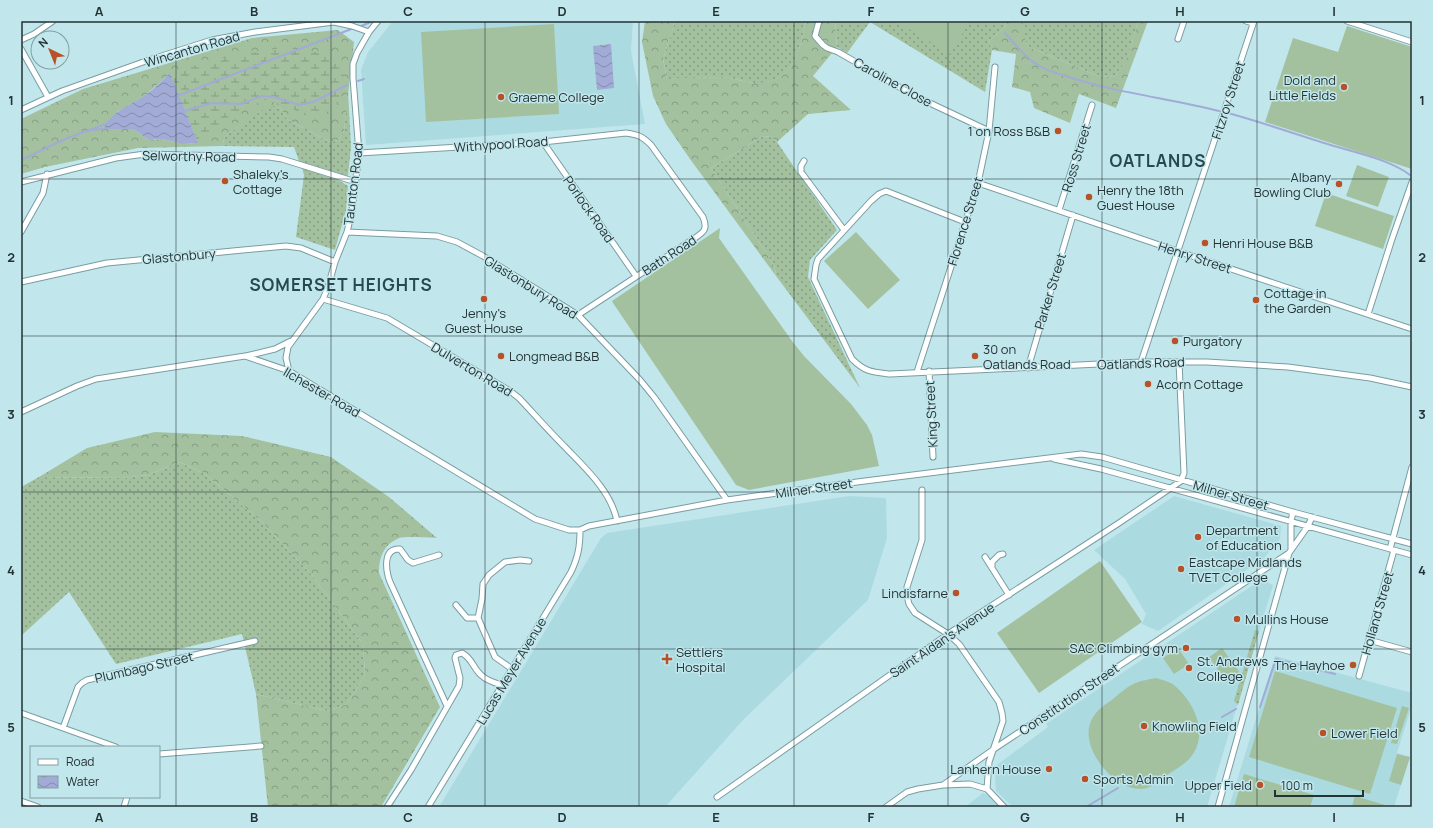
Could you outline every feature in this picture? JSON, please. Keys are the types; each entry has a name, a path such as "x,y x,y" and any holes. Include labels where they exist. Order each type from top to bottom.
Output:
{"street":[{"path":"21,40 34,34 53,21"},
{"name":"Taunton Road","path":"288,371 286,353 291,341 323,299 347,232 352,211 359,153 353,64 357,52 369,32 378,21"},
{"name":"Caroline Close","path":"819,21 815,36 822,45 838,52 915,96 989,131"},
{"path":"1178,39 1184,21"},
{"path":"1246,21 1254,22"},
{"path":"1347,21 1412,42"},
{"name":"Wincanton Road","path":"21,110 48,97 146,61 212,40 255,32 334,22 369,32"},
{"name":"Fitzroy Street","path":"1141,362 1254,22"},
{"path":"21,49 48,97"},
{"name":"Florence Street","path":"917,372 978,183 989,131 995,67"},
{"name":"Ross Street","path":"1059,210 1092,105"},
{"name":"Withypool Road","path":"359,153 543,142 626,134 636,134 643,137"},
{"name":"Bath Road","path":"578,315 698,236 705,228 703,217 651,145 643,137"},
{"name":"Porlock Road","path":"543,142 636,276"},
{"name":"Selworthy Road","path":"21,182 47,174 116,158 145,154 282,159 356,182"},
{"path":"804,161 801,166 801,172 844,230 879,194 886,191 965,222"},
{"path":"21,232 43,193 47,174"},
{"path":"1368,314 1412,182"},
{"name":"Henry Street","path":"978,183 1412,329"},
{"name":"Parker Street","path":"1028,368 1073,215"},
{"name":"Oatlands Road","path":"844,230 818,259 814,279 852,359 860,367 869,372 890,374 1141,362 1207,362 1288,367 1370,378 1412,387"},
{"name":"Glastonbury Road","path":"347,232 437,236 457,242 483,256 578,315 640,380 654,397 727,500"},
{"name":"Glastonbury","path":"21,282 107,263 286,246 301,248 335,262"},
{"name":"Dulverton Road","path":"323,299 387,318 510,391 519,398 585,468 605,493 611,503 617,521"},
{"path":"245,356 275,349 291,341"},
{"name":"Ilchester Road","path":"21,412 77,386 96,379 245,356 288,371 535,519 558,527 580,530"},
{"path":"1179,362 1184,473 1181,481"},
{"name":"King Street","path":"929,372 933,457"},
{"name":"Milner Street","path":"580,530 589,526 727,500 1071,454 1091,454 1181,481 1412,544"},
{"name":"Milner Street","path":"1050,458 1101,469 1172,488 1412,555"},
{"name":"Holland Street","path":"1359,676 1412,467"},
{"name":"Saint Aidan's Avenue","path":"717,797 948,634 1181,481"},
{"path":"922,490 922,540 908,583 907,596 909,604 915,613 948,634 959,644 999,702 1003,721 989,762 987,788"},
{"path":"1218,807 1290,551 1291,521 1293,512"},
{"path":"1290,551 1308,526 1312,517"},
{"name":"Lucas Meyer Avenue","path":"428,807 571,572 580,547 580,530"},
{"path":"439,555 413,563 408,560 400,549 397,549 390,551 387,559 388,576 390,582 447,706"},
{"name":"Constitution Street","path":"886,807 907,792 944,785 994,749 1290,551"},
{"path":"992,568 992,562 999,555 1003,554"},
{"path":"985,558 1009,595"},
{"path":"512,669 495,657 478,618 483,584 489,575 505,562 513,560 529,561"},
{"path":"456,605 467,618 478,618"},
{"path":"1369,640 1412,652"},
{"name":"Plumbago Street","path":"64,728 78,687 87,680 255,641"},
{"path":"387,807 411,770 460,682 455,658 458,653 462,653 469,658 480,675 484,678 502,685"},
{"path":"21,713 113,746"},
{"path":"160,754 261,746"},
{"path":"944,785 970,784 987,788 1004,807"},
{"path":"21,801 38,807"}],"shaded area":[{"name":"Graeme College","path":"393,21 633,21 631,51 645,124 366,145 361,70 368,52"},
{"name":"Settlers Hospital","path":"849,496 886,498 887,538 868,600 744,719 665,807 439,807 601,538 607,533"},
{"name":"Eastcape Midlands TVET College","path":"1174,496 1281,526 1280,539 1264,558 1158,631 1142,624 1146,614 1125,579 1094,550"},
{"name":"St. Andrews College","path":"1262,579 1273,585 1207,807 1013,807 996,791 995,778 997,765 1048,727 1046,724"},
{"path":"1275,656 1412,693 1412,705 1397,753 1410,757 1394,807 1229,807"},
{"path":"983,793 988,795 999,807 965,807"}],"green space":[{"path":"645,21 675,21 663,59 667,79 722,77 761,83 773,80 782,75 789,68 798,51 806,21 835,21 837,47 813,76 851,110 808,114 777,142 771,137 763,136 711,168 770,259 775,268 776,276 666,124 653,96 642,42"},
{"path":"675,21 806,21 798,51 789,69 773,80 757,83 722,77 667,79 663,59"},
{"path":"835,21 1008,21 1004,28 989,41 992,50 985,92 870,22 847,53 837,47"},
{"path":"896,21 970,21 950,54"},
{"path":"1008,21 1024,21 1024,37 1029,47 1098,76 1114,77 1127,59 1138,21 1148,21 1116,108 1079,94 1070,123 1034,108 1030,92 1012,87 1016,54 992,50 989,41 1004,28"},
{"path":"1024,21 1138,21 1127,60 1114,77 1098,76 1029,47 1023,37"},
{"path":"554,24 559,114 426,122 421,32"},
{"name":"Dold and Little Fields","path":"1347,26 1412,47 1412,169 1265,122 1293,38 1338,52"},
{"path":"338,30 354,42 344,131 339,140 330,142 288,120 280,108 270,105 225,136 222,146 138,148 45,167 21,174 21,119 83,89 252,38","holes":["170,74 198,143 184,144 162,139 149,140 133,129 103,129 117,112 143,97"]},
{"path":"281,48 307,50 321,54 328,57 343,68 340,95 332,108 319,117 304,115 287,106 265,100 241,110 222,121 198,143 170,73 221,58"},
{"path":"348,90 351,147 348,176 299,161 294,147 222,146 225,136 270,104 280,108 288,120 330,142 339,140 344,131"},
{"path":"763,136 771,137 777,142 837,230 810,260 808,277 860,388 776,276 775,268 770,259 711,168"},
{"path":"1357,165 1389,177 1378,207 1346,196"},
{"path":"302,168 340,181 348,186 346,210 335,250 296,237 304,175"},
{"path":"1326,193 1394,216 1383,249 1315,226"},
{"path":"720,228 719,238 792,341 804,356 851,404 867,425 872,435 879,466 749,490 736,485 613,303 612,301"},
{"path":"856,232 900,280 868,309 824,261"},
{"path":"155,432 242,436 331,457 389,497 437,538 399,538 389,544 381,557 379,573 440,707 381,807 268,807 256,694 327,711 347,704 365,675 363,644 312,575 260,520 205,474 179,462 148,475 122,478 39,477 87,448"},
{"path":"179,462 205,474 260,520 312,575 363,644 365,675 347,704 327,711 256,694 242,634 116,664 69,592 21,636 21,487 39,477 122,478 148,475"},
{"path":"1100,561 1142,622 1039,693 997,633"},
{"path":"1255,630 1259,631 1238,705 1234,701"},
{"path":"1178,648 1189,664 1174,674 1163,658"},
{"path":"1222,648 1241,674 1227,683 1209,657"},
{"name":"Lower Field","path":"1275,671 1397,708 1370,794 1249,757"},
{"name":"Knowling Field","path":"1156,678 1173,685 1188,700 1197,718 1199,736 1193,754 1183,765 1150,787 1140,789 1133,788 1114,778 1099,762 1093,752 1089,740 1090,723 1102,707 1124,690 1137,682"},
{"path":"1402,706 1409,708 1397,744 1391,743"},
{"path":"1397,754 1410,757 1401,785 1389,781"},
{"name":"Upper Field","path":"1244,774 1314,795 1310,807 1234,807"},
{"path":"1355,796 1385,805 1384,807 1352,807"}],"water":[{"path":"611,44 614,88 597,90 593,46"},
{"path":"170,73 198,143 184,144 162,139 149,140 133,129 103,129 111,117 147,94"}],"waterway":[{"path":"359,27 373,21"},
{"path":"177,96 354,28"},
{"path":"1005,33 1029,59 1048,70 1104,87 1219,111"},
{"path":"358,81 364,79"},
{"path":"185,111 212,103 241,104 262,96 274,97 299,105 313,102 347,85"},
{"path":"1228,113 1381,160 1402,169 1410,175"},
{"path":"21,160 65,139 108,123"},
{"path":"91,130 103,129"},
{"path":"1260,707 1276,659 1335,674"},
{"path":"1222,717 1236,709"},
{"path":"1086,807 1118,788"}],"place":[{"name":"Dold and Little Fields","path":"1344,87"},
{"name":"Graeme College","path":"501,97"},
{"name":"1 on Ross B&B","path":"1058,131"},
{"name":"Shaleky's Cottage","path":"225,181"},
{"name":"Albany Bowling Club","path":"1339,184"},
{"name":"Henry the 18th Guest House","path":"1089,197"},
{"name":"Henri House B&B","path":"1205,243"},
{"name":"Jenny's Guest House","path":"484,299"},
{"name":"Cottage in the Garden","path":"1256,300"},
{"name":"Purgatory","path":"1175,341"},
{"name":"Longmead B&B","path":"501,356"},
{"name":"30 on Oatlands Road","path":"975,356"},
{"name":"Acorn Cottage","path":"1148,384"},
{"name":"Department of Education","path":"1198,537"},
{"name":"Eastcape Midlands TVET College","path":"1181,569"},
{"name":"Lindisfarne","path":"956,593"},
{"name":"Mullins House","path":"1237,619"},
{"name":"SAC Climbing gym","path":"1186,648"},
{"name":"Settlers Hospital","path":"667,659"},
{"name":"The Hayhoe","path":"1353,665"},
{"name":"St. Andrews College","path":"1189,668"},
{"name":"Knowling Field","path":"1144,726"},
{"name":"Lower Field","path":"1323,733"},
{"name":"Lanhern House","path":"1049,769"},
{"name":"Sports Admin","path":"1085,779"},
{"name":"Upper Field","path":"1260,785"}],"district":[{"name":"OATLANDS","path":"1158,161"},
{"name":"SOMERSET HEIGHTS","path":"341,285"}]}
